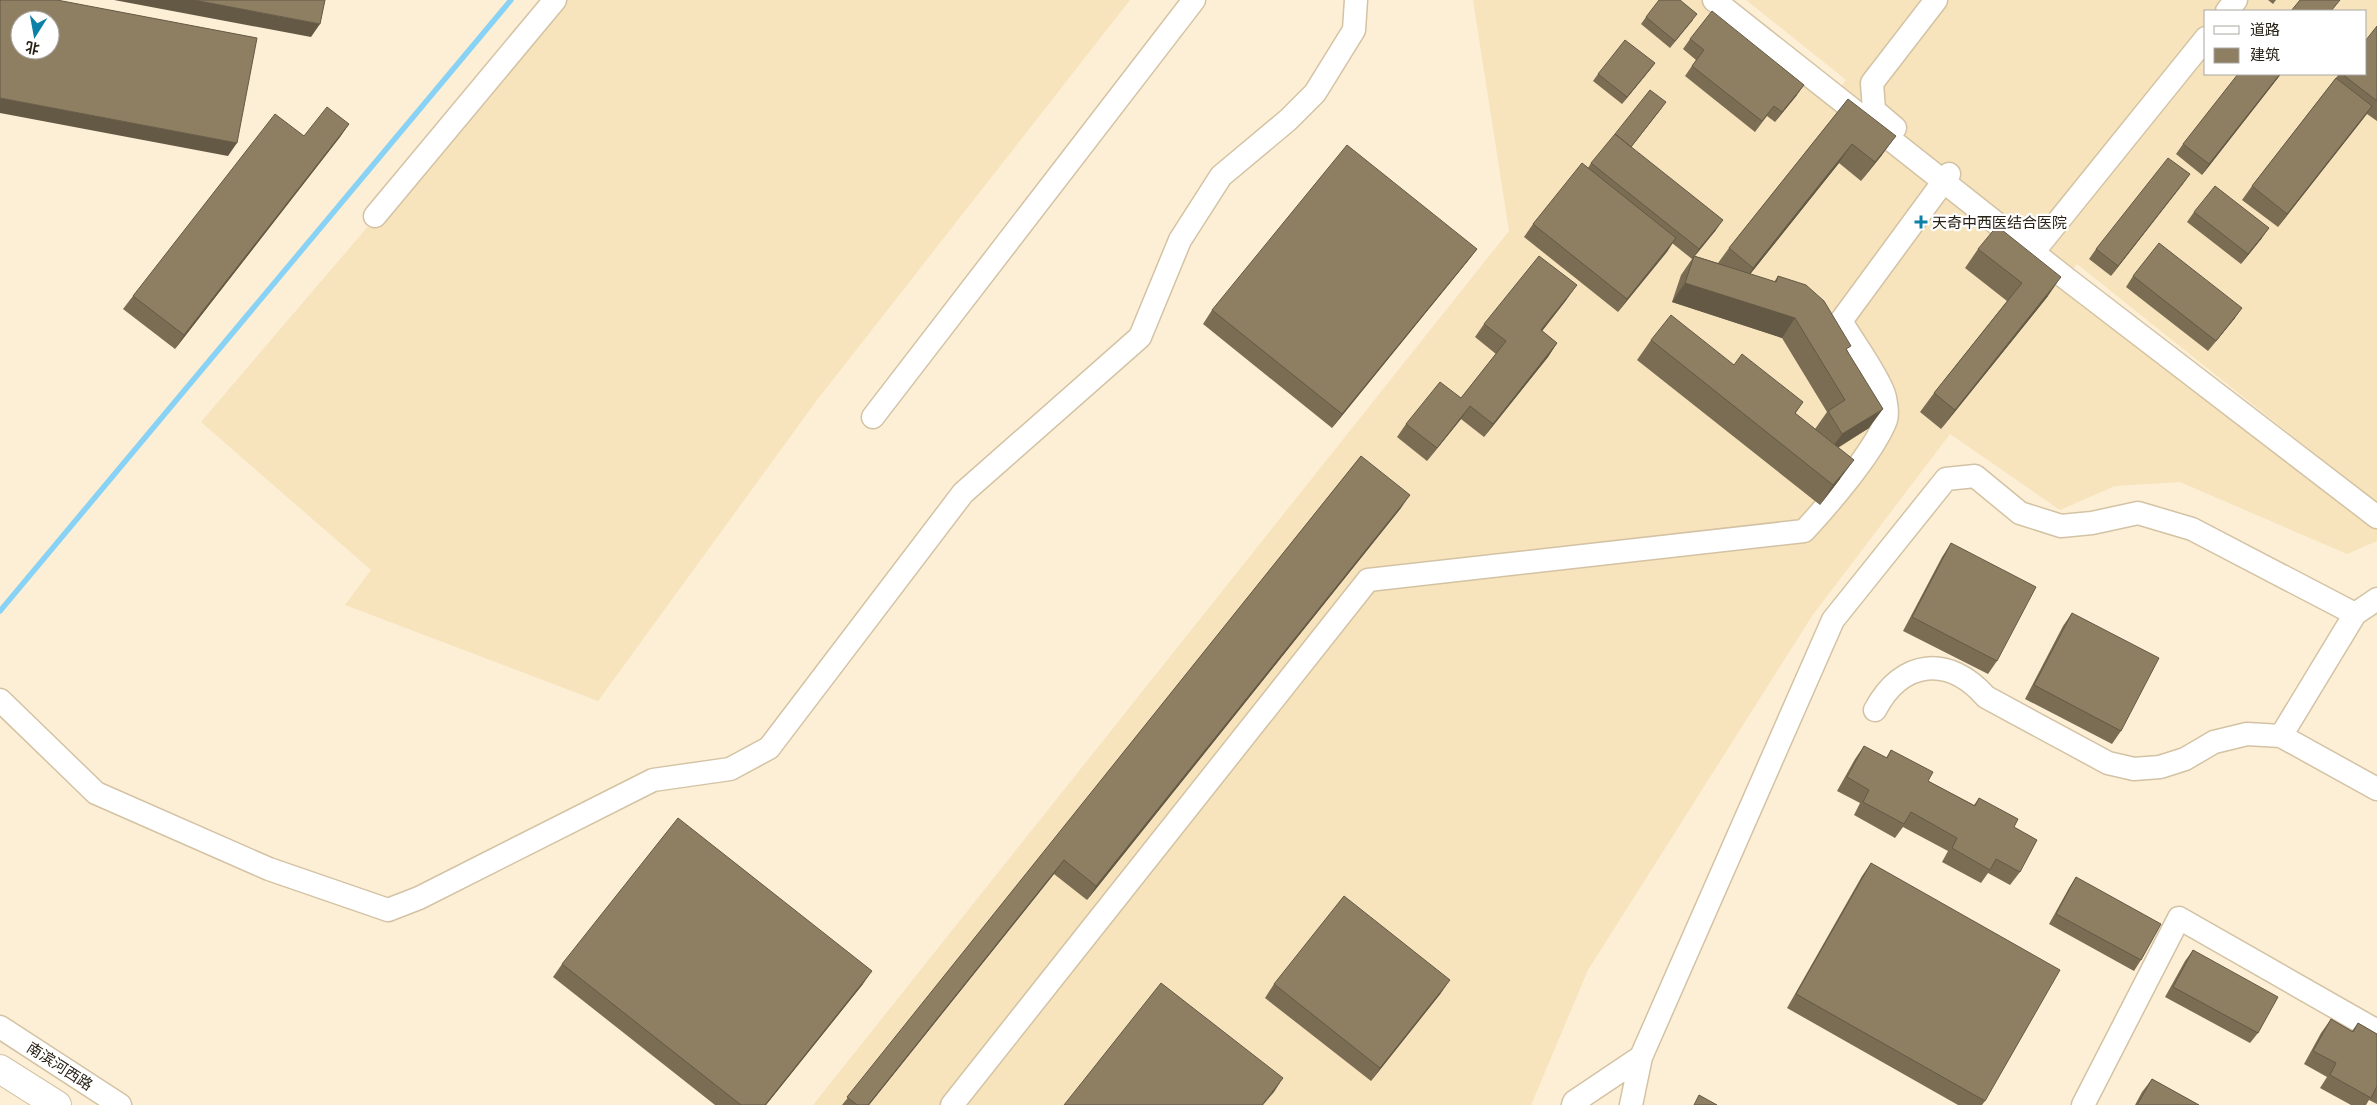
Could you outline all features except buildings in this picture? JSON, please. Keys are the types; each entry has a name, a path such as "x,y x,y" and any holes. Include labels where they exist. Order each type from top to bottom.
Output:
{"highway":[{"path":"0,1069 56,1105"}],"street":[{"path":"375,216 555,0"},
{"path":"873,418 1194,0"},
{"path":"0,700 96,793 269,869 388,910 419,898 653,780 730,769 769,748 963,493 1140,337 1185,232 1221,176 1288,120 1315,93 1354,30 1356,0"},
{"path":"1714,0 1946,178 2377,517"},
{"path":"1936,0 1872,83 1874,110 1946,178 2039,245 2204,40"},
{"path":"2228,10 2236,0"},
{"path":"952,1105 1368,580 1804,530 1828,504 1859,463 1877,437 1887,418 1884,394 1841,321 1946,178"},
{"path":"1631,1105 1641,1057 1833,620 1946,479 1975,476 2020,513 2061,526 2092,523 2138,513 2192,529 2355,614"},
{"path":"2280,736 2355,614 2377,599"},
{"path":"1875,710 1884,692 1899,679 1917,671 1936,668 1956,672 1973,682 1986,697 2108,763 2134,769 2160,767 2185,759 2214,742 2247,734 2280,736 2377,789"},
{"path":"2083,1105 2179,918 2377,1030"},
{"name":"南滨河西路","path":"0,1027 120,1105"},
{"path":"1573,1105 1574,1102 1641,1057"}],"shaded area":[{"path":"561,0 1130,0 817,400 598,701 345,605 371,570 201,422"},
{"path":"1473,0 1703,0 1833,97 1846,80 1746,0 2377,0 2377,504 2077,264 2069,274 2377,505 2377,541 2347,554 2180,482 2115,486 2060,510 1950,434 1812,616 1588,970 1531,1105 813,1105 1509,231"}],"waterway":[{"path":"0,611 511,0"}],"place":[{"name":"天奇中西医结合医院","path":"1921,222"}]}
